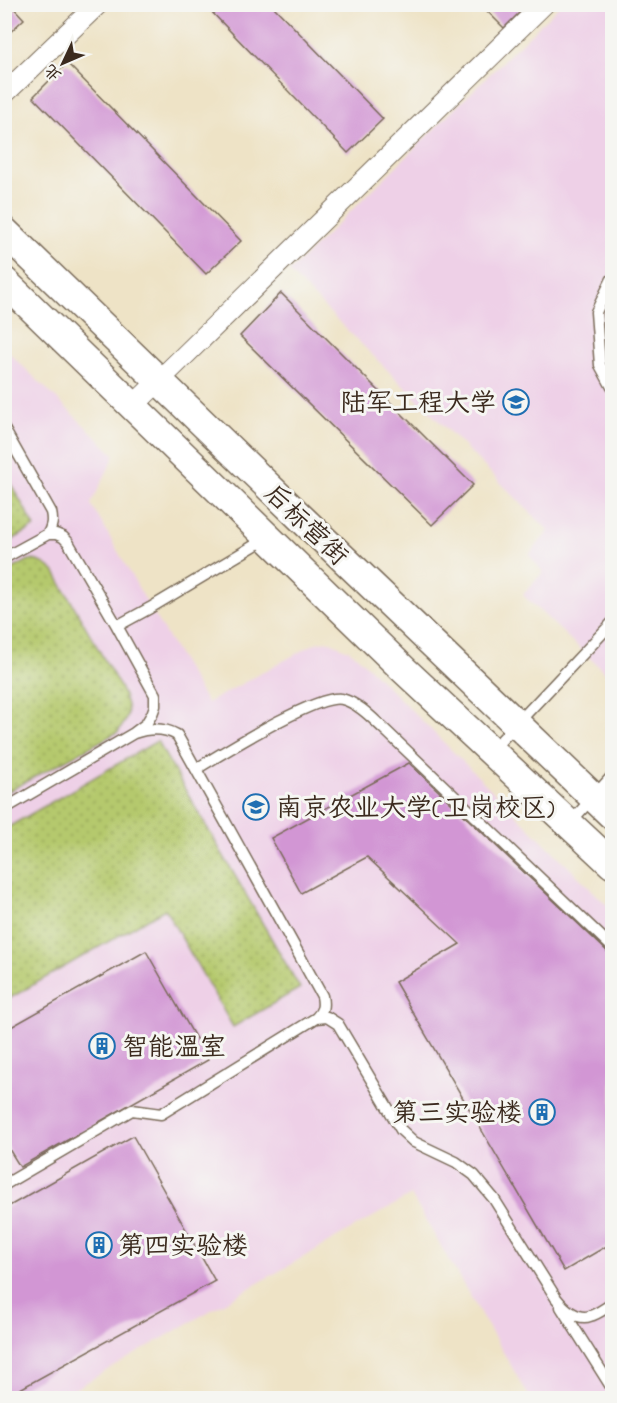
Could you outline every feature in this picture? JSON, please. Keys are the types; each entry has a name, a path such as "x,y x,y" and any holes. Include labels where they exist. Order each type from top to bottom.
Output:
{"street":[{"path":"4,94 99,4"},
{"path":"133,406 544,4"},
{"name":"后标营街","path":"4,231 516,723 606,796"},
{"name":"后标营街","path":"4,281 403,669 612,864"},
{"path":"227,497 252,471"}],"lane":[{"path":"612,279 596,312 600,365 612,387"},
{"path":"4,429 51,512 53,519 48,534"},
{"path":"4,558 48,534 63,537 117,626 155,695 152,714 146,723 134,733 4,809"},
{"path":"117,626 269,537"},
{"path":"491,751 612,623"},
{"path":"196,769 305,708 332,698 343,699 363,710 384,729 612,947"},
{"path":"4,1185 132,1110 161,1114 316,1018 322,1012 324,1005 322,996 177,735 166,730 154,729 134,733"},
{"path":"569,824 606,796"},
{"path":"316,1018 327,1017 338,1024 396,1122 408,1137 421,1146 456,1162 474,1175 485,1187 612,1388"},
{"path":"555,1298 576,1315 584,1317 590,1317 612,1304"}],"shaded area":[{"name":"陆军工程大学","path":"560,5 612,5 612,679 523,595 543,572 529,555 549,531 289,272"},
{"name":"南京农业大学(卫岗校区)","path":"4,348 115,455 91,504 207,703 316,643 328,641 348,650 357,656 612,910 612,1398 530,1398 411,1195 59,1398 5,1398"}],"green space":[{"path":"5,473 35,527 4,544"},
{"path":"29,560 43,563 54,571 120,687 128,710 118,732 5,793 5,573"},
{"path":"157,741 300,988 233,1027 165,909 5,1001 5,829"}],"building":[{"path":"4,4 10,4 24,19 4,38"},
{"path":"204,4 271,4 383,119 348,153"},
{"path":"480,4 528,4 504,28"},
{"path":"67,63 241,241 206,274 33,97"},
{"path":"281,293 473,485 432,525 240,336"},
{"name":"第三实验楼","path":"409,763 612,956 612,1243 564,1271 395,982 460,944 367,857 301,893 271,838"},
{"name":"智能温室","path":"146,951 208,1060 20,1167 4,1141 4,1031"},
{"name":"第四实验楼","path":"133,1136 215,1281 4,1398 4,1209"}],"place":[{"name":"陆军工程大学","path":"516,402"},
{"name":"南京农业大学(卫岗校区)","path":"256,807"},
{"name":"智能温室","path":"102,1046"},
{"name":"第三实验楼","path":"542,1112"},
{"name":"第四实验楼","path":"99,1245"}]}
